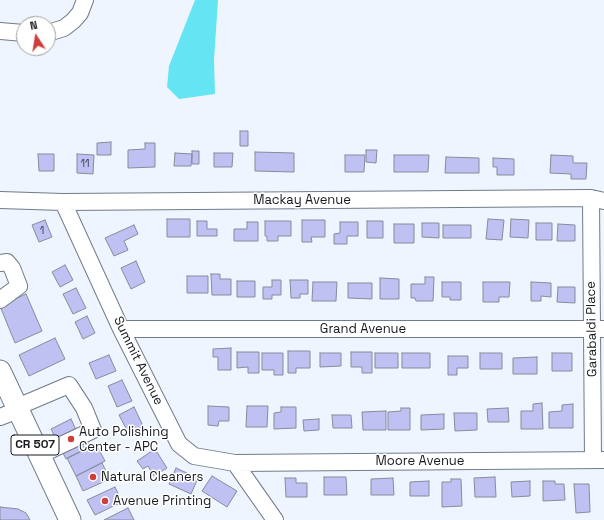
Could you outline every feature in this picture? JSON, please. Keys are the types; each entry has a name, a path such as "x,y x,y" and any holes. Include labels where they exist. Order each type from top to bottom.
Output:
{"main road":[{"name":"CR 507","path":"0,371 12,411 40,455 70,520"}],"street":[{"path":"56,30 64,28 73,21 80,13 85,0"},
{"path":"0,31 16,32"},
{"name":"Mackay Avenue","path":"0,200 63,202 597,200"},
{"name":"Garabaldi Place","path":"597,200 598,460"},
{"name":"Summit Avenue","path":"63,202 121,329 179,444 194,456 235,462"},
{"path":"0,263 7,262 12,268 19,286 0,300"},
{"name":"Grand Avenue","path":"121,329 598,329"},
{"path":"12,411 69,385 84,408 93,430 40,455"},
{"name":"Moore Avenue","path":"235,462 598,460"},
{"path":"235,462 275,520"}],"water":[{"path":"195,0 218,0 214,60 215,94 179,99 167,87 169,66"}],"building":[{"path":"240,131 248,131 248,146 240,146"},
{"path":"111,142 111,155 97,155 97,143"},
{"path":"145,143 155,143 155,167 128,168 128,150 145,149"},
{"path":"366,150 377,150 376,163 366,162"},
{"path":"192,151 199,151 199,164 192,164"},
{"path":"255,152 294,153 294,172 255,171"},
{"path":"175,153 192,154 191,166 174,166"},
{"path":"214,153 233,153 232,167 214,167"},
{"path":"38,154 54,154 54,171 39,171"},
{"path":"77,154 94,155 93,174 77,173"},
{"path":"345,155 365,155 364,172 345,172"},
{"path":"394,155 429,155 428,172 394,172"},
{"path":"551,155 573,156 573,163 587,163 586,179 571,179 571,174 550,173"},
{"path":"446,157 479,158 479,173 445,173"},
{"path":"493,158 514,159 514,175 497,175 497,167 493,167"},
{"path":"167,219 190,219 190,237 167,237"},
{"path":"488,219 504,220 502,240 486,239"},
{"path":"511,219 529,220 528,238 510,237"},
{"path":"45,220 52,237 39,242 32,225"},
{"path":"302,220 325,220 325,237 311,237 312,242 302,242"},
{"path":"197,221 207,221 207,229 217,229 217,236 197,236"},
{"path":"265,221 291,221 291,236 278,236 278,241 267,241 267,236 265,236"},
{"path":"367,221 383,221 383,238 367,238"},
{"path":"247,222 258,222 258,241 234,241 234,229 247,229"},
{"path":"340,222 358,222 358,236 347,236 347,244 334,244 334,234 340,233"},
{"path":"422,223 439,223 439,238 422,237"},
{"path":"536,223 552,223 552,240 536,240"},
{"path":"394,224 414,224 414,243 394,243"},
{"path":"558,224 575,225 575,241 557,241"},
{"path":"134,225 138,234 124,241 128,250 114,256 105,238"},
{"path":"443,225 471,225 471,238 443,238"},
{"path":"136,261 145,282 131,289 121,268"},
{"path":"65,265 73,280 60,287 52,272"},
{"path":"211,274 220,274 220,279 231,279 231,295 212,295"},
{"path":"187,276 208,276 208,293 187,293"},
{"path":"425,277 434,277 433,301 416,301 415,298 411,298 411,284 425,284"},
{"path":"380,278 399,279 399,299 380,299"},
{"path":"272,280 281,280 281,295 272,295 272,299 263,299 263,287 272,287"},
{"path":"290,280 308,280 308,294 300,294 300,298 291,298"},
{"path":"237,281 255,281 255,297 237,297"},
{"path":"313,282 337,282 336,301 312,301"},
{"path":"442,282 461,282 461,300 450,300 450,297 442,297"},
{"path":"483,282 510,282 509,297 499,297 499,302 483,302"},
{"path":"531,282 551,283 551,297 541,296 541,301 531,301"},
{"path":"348,283 372,283 372,299 348,298"},
{"path":"558,287 575,287 575,303 557,302"},
{"path":"76,288 86,308 73,314 63,294"},
{"path":"26,294 42,331 15,343 0,306"},
{"path":"87,316 95,333 83,339 75,322"},
{"path":"55,338 65,359 29,376 19,355"},
{"path":"231,348 231,370 218,370 218,357 213,357 213,349"},
{"path":"288,351 310,351 310,368 296,368 296,373 288,373"},
{"path":"237,352 259,352 259,373 248,373 248,367 237,368"},
{"path":"351,352 372,352 372,373 362,373 362,367 351,367"},
{"path":"262,353 283,353 283,375 274,375 274,370 262,370"},
{"path":"320,353 341,353 341,366 320,367"},
{"path":"375,353 398,353 398,368 375,368"},
{"path":"402,353 430,353 430,368 402,368"},
{"path":"480,353 502,353 502,369 480,369"},
{"path":"552,353 572,353 572,371 552,371"},
{"path":"109,355 116,371 96,379 89,363"},
{"path":"448,356 468,356 468,368 457,368 457,375 448,375"},
{"path":"537,357 537,374 513,374 513,358"},
{"path":"122,380 132,401 117,407 108,386"},
{"path":"542,403 543,429 521,429 521,411 533,411 533,404"},
{"path":"573,404 573,428 549,428 549,412 562,411 562,405"},
{"path":"208,406 229,407 229,421 219,421 218,426 208,425"},
{"path":"247,406 268,406 267,427 246,427"},
{"path":"134,407 144,428 130,436 119,415"},
{"path":"281,407 296,407 296,428 274,429 274,413 281,412"},
{"path":"401,408 410,408 410,430 388,430 388,412 401,411"},
{"path":"508,408 509,422 488,422 487,409"},
{"path":"386,411 386,430 363,430 362,412"},
{"path":"454,413 477,413 477,430 455,431"},
{"path":"444,414 444,429 421,430 421,415"},
{"path":"332,415 351,415 352,428 333,428"},
{"name":"Auto Polishing Center - APC","path":"71,419 77,432 82,430 90,447 66,459 51,429"},
{"path":"319,419 319,430 304,431 303,420"},
{"path":"96,444 105,461 76,476 67,458"},
{"path":"155,449 167,468 154,476 148,466 143,469 137,461"},
{"name":"Natural Cleaners","path":"102,463 110,479 83,491 76,476"},
{"path":"176,468 198,478 191,494 169,484"},
{"path":"212,476 237,491 227,507 202,491"},
{"path":"324,477 346,477 347,495 324,495"},
{"path":"495,477 496,497 475,497 474,478"},
{"path":"285,478 296,478 296,483 307,483 307,497 286,497"},
{"path":"393,478 394,495 371,495 371,479"},
{"path":"451,479 461,479 462,506 442,507 442,482 451,482"},
{"path":"429,481 429,496 410,496 410,482"},
{"path":"530,481 530,496 512,497 511,482"},
{"path":"543,481 555,481 555,484 564,484 565,500 543,501"},
{"path":"574,484 589,484 590,512 576,513"},
{"name":"Avenue Printing","path":"115,487 122,502 95,515 87,500"},
{"path":"0,507 18,509 26,513 30,520 0,520"},
{"path":"128,508 134,520 104,520"}],"place":[{"name":"Auto Polishing Center - APC","path":"71,439"},
{"name":"Natural Cleaners","path":"93,477"},
{"name":"Avenue Printing","path":"105,501"}]}
